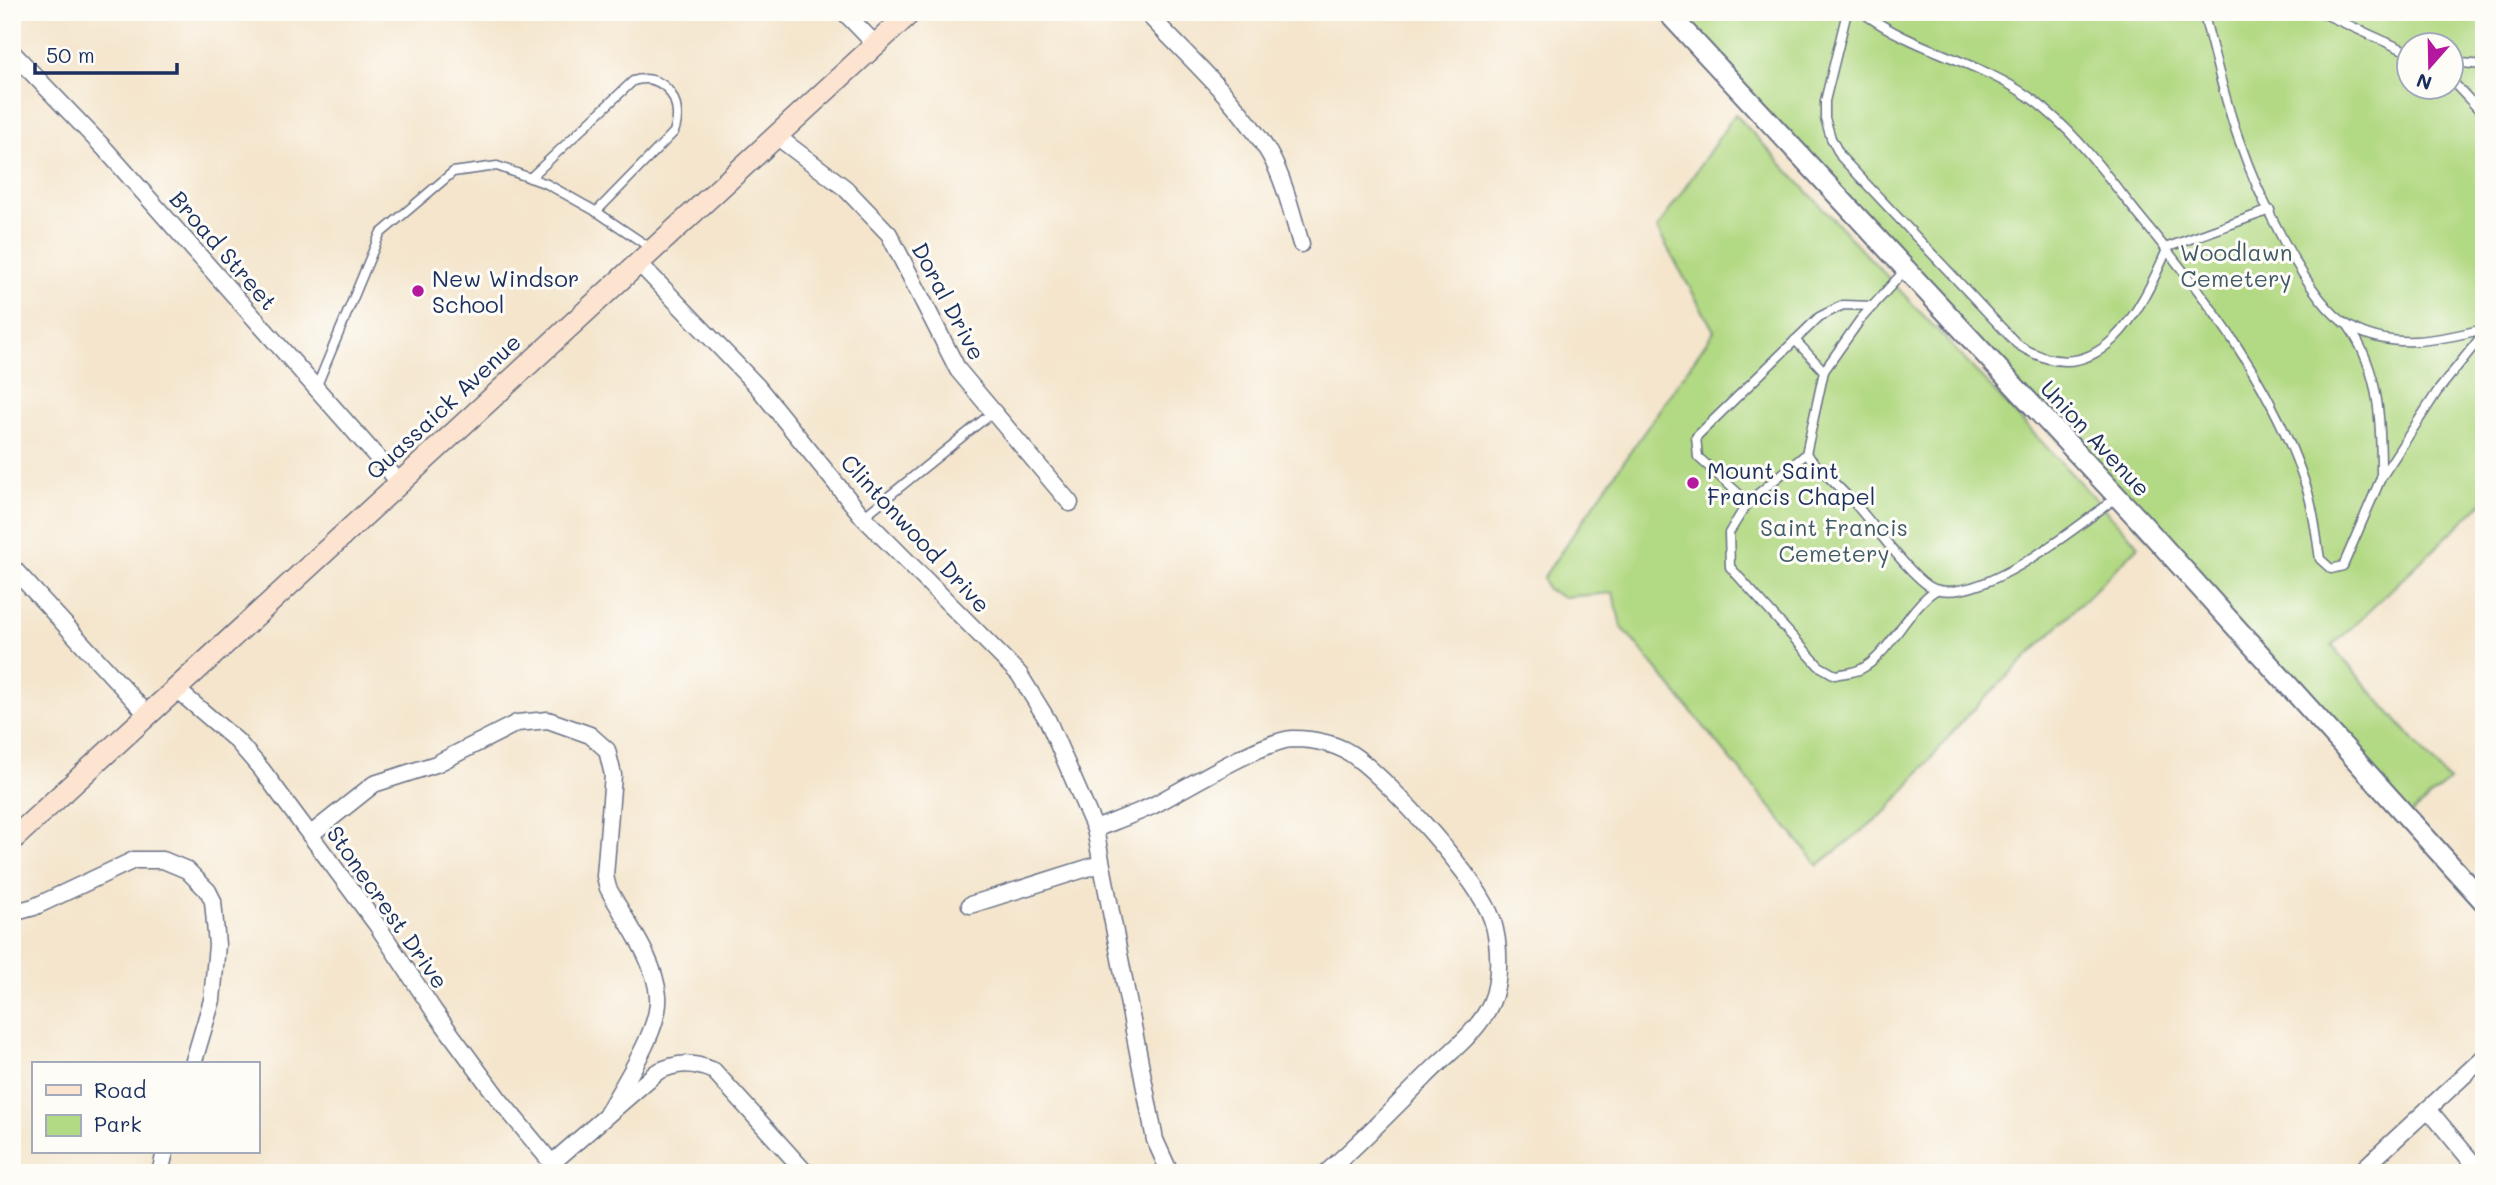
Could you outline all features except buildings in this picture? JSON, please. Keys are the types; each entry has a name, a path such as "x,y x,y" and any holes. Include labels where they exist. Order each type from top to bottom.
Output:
{"main road":[{"name":"Quassaick Avenue","path":"12,840 911,12"}],"street":[{"path":"844,12 876,45"},
{"path":"1146,12 1223,93 1269,154 1283,185 1301,244"},
{"name":"Union Avenue","path":"1667,12 2117,497 2484,902"},
{"name":"Broad Street","path":"12,52 105,149 399,482"},
{"name":"Doral Drive","path":"775,135 845,188 889,234 958,370 1070,502"},
{"name":"Clintonwood Drive","path":"645,256 757,386 863,517 1019,674 1048,721 1095,829 1155,1140 1170,1173"},
{"path":"12,567 147,714"},
{"name":"Stonecrest Drive","path":"175,688 237,741 310,835 490,1087 556,1168 607,1114 657,1072 675,1063 697,1064 714,1071 806,1173"},
{"path":"310,835 374,784 436,764 517,723 548,720 566,725 590,735 607,750 613,775 605,876 608,888 653,972 658,998 654,1023 607,1114"},
{"path":"1095,829 1150,806 1239,760 1289,739 1323,741 1356,757 1427,827 1463,871 1492,919 1498,960 1493,1001 1481,1021 1461,1043 1384,1121 1326,1173"},
{"path":"12,913 34,907 134,860 163,860 187,870 208,891 213,901 217,945 212,1000 194,1062"},
{"path":"970,905 1100,864"},
{"path":"2360,1173 2484,1057"},
{"path":"2428,1109 2482,1173"},
{"path":"160,1173 165,1154"}],"lane":[{"path":"1847,12 1825,100 1825,118 1831,138 1850,167 2017,344 2036,356 2054,363 2076,361 2101,348 2134,317 2148,294 2168,247 2270,210"},
{"path":"1862,12 1904,40 2000,80 2032,99 2087,151 2168,247 2249,363 2274,410 2307,487 2320,559 2325,566 2331,569 2343,566 2381,478 2455,366 2484,331"},
{"path":"2203,12 2239,141 2270,210 2301,271 2318,296 2347,325 2362,346 2379,401 2381,478"},
{"path":"2320,12 2394,45"},
{"path":"2464,63 2484,65"},
{"path":"530,178 633,81 646,77 660,82 671,91 677,106 678,121 674,132 596,212"},
{"path":"2464,93 2484,115"},
{"path":"316,388 380,234 453,172 497,166 530,178 596,212 645,256"},
{"path":"1906,269 1873,306 1824,371 1806,454 1748,502 1729,533 1730,567 1819,666 1835,675 1862,669 1894,638 1920,600 1936,590 1965,589 2029,561 2117,497"},
{"path":"1748,502 1698,457 1696,437 1819,317 1843,305 1873,306"},
{"path":"2347,325 2374,337 2401,342 2442,339 2484,331"},
{"path":"1795,340 1824,371"},
{"path":"863,517 993,412"},
{"path":"1806,454 1861,511 1919,580 1936,590"}],"green space":[{"name":"Woodlawn Cemetery","path":"1663,12 2484,12 2484,501 2332,646 2449,781 2406,818"},
{"name":"Saint Francis Cemetery","path":"1735,114 2139,546 1961,722 1888,810 1818,865 1621,626 1613,593 1562,597 1547,589 1543,578 1714,331 1657,229"}],"place":[{"name":"New Windsor School","path":"418,291"},
{"name":"Mount Saint Francis Chapel","path":"1693,483"}]}
